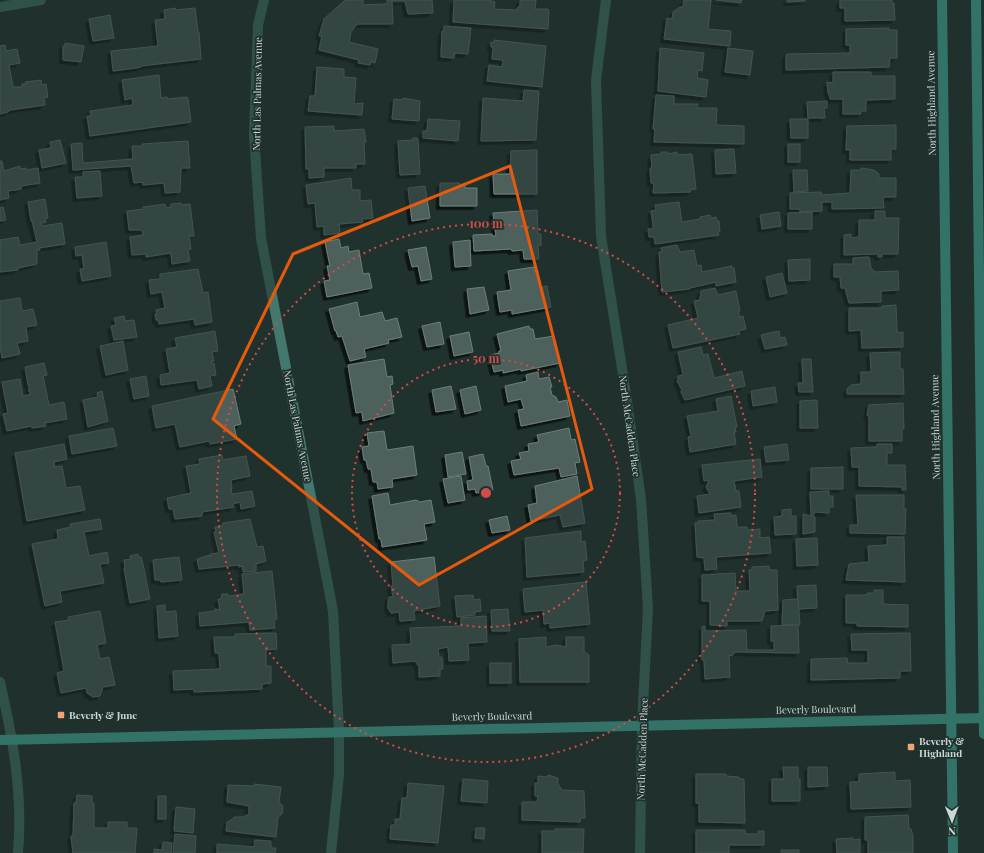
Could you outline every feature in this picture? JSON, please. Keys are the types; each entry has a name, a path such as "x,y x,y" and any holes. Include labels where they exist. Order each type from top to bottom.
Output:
{"main road":[{"name":"North Highland Avenue","path":"942,0 950,718 953,853"},
{"path":"976,0 984,734"},
{"name":"Beverly Boulevard","path":"0,740 339,731 984,718"}],"street":[{"path":"0,7 40,0"},
{"name":"North Las Palmas Avenue","path":"264,0 258,25 254,134 261,238 333,611 339,731 339,774 331,853"},
{"name":"North McCadden Place","path":"606,0 596,80 601,236 624,381 640,499 648,608 642,725 640,853"},
{"path":"0,682 19,779 20,829 18,853"}],"highlighted area":[{"path":"510,166 592,489 419,585 213,419 293,254"}],"building":[{"path":"345,0 363,0 363,5 387,4 387,0 432,0 433,13 408,14 405,1 392,1 393,24 357,24 351,32 349,42 378,49 375,63 371,62 370,65 358,63 359,60 319,50 322,36 319,36 324,19"},
{"path":"454,0 488,0 495,2 494,9 516,10 520,5 520,0 536,0 535,9 548,9 549,11 548,29 453,22"},
{"path":"684,0 711,0 708,29 731,31 730,46 664,39 667,18 672,19 673,12 680,7 683,7"},
{"path":"716,0 742,0 741,3"},
{"path":"787,0 805,0 805,1 787,2"},
{"path":"840,0 892,0 892,3 894,3 895,20 845,21 845,8 840,8"},
{"path":"175,8 176,10 195,8 201,59 113,71 111,51 158,46 155,20 165,19 164,10"},
{"path":"110,15 114,38 93,41 89,19"},
{"path":"444,26 471,28 468,54 455,53 454,58 441,57 442,31 444,31"},
{"path":"889,28 889,30 897,30 897,58 890,58 889,67 786,70 786,55 788,54 850,53 850,45 846,45 846,29"},
{"path":"494,40 546,46 542,87 487,81 489,65 502,67 503,60 492,59 493,47 491,47 491,42 494,43"},
{"path":"65,43 84,46 81,62 63,60 63,46 65,46"},
{"path":"5,45 6,51 17,49 20,63 9,65 13,87 22,87 22,84 26,84 25,82 41,80 42,85 46,84 48,97 44,98 45,105 10,110 0,114 0,46"},
{"path":"660,48 704,53 702,71 698,70 697,78 708,80 706,97 658,91"},
{"path":"728,48 753,51 750,75 725,72"},
{"path":"317,67 344,69 344,77 356,78 354,104 363,103 362,115 308,111 310,96 315,96"},
{"path":"833,72 871,72 871,76 895,76 895,99 866,100 866,111 861,111 861,114 843,114 843,99 830,99 828,93 827,82 833,83"},
{"path":"159,75 161,98 167,97 168,99 187,97 191,122 90,136 87,116 91,116 90,111 133,105 132,98 125,100 122,80"},
{"path":"524,90 539,91 536,140 481,141 483,98 523,101"},
{"path":"656,95 674,96 674,104 698,104 697,108 717,108 716,125 744,126 744,144 654,142 655,129 653,129"},
{"path":"403,98 420,101 419,121 392,119 394,99 401,100"},
{"path":"827,101 827,108 824,108 825,118 808,118 807,102"},
{"path":"428,119 460,121 458,141 423,138 423,131 427,131"},
{"path":"790,119 808,119 808,138 791,138"},
{"path":"896,125 896,149 891,149 891,160 850,160 850,150 846,150 847,126"},
{"path":"334,126 334,131 364,129 366,142 364,142 365,164 356,164 356,168 324,168 324,177 309,178 309,169 306,169 305,127"},
{"path":"413,138 417,138 418,140 420,174 400,175 398,141 413,140"},
{"path":"60,140 66,163 42,168 39,150 51,148 50,142"},
{"path":"188,141 190,168 181,168 180,192 165,193 164,183 143,185 143,182 134,183 131,166 73,170 71,144 82,143 83,163 133,159 132,146"},
{"path":"788,144 800,144 800,162 788,162"},
{"path":"734,149 736,173 716,174 715,150"},
{"path":"537,150 537,194 494,194 493,174 510,174 511,151"},
{"path":"661,152 668,152 668,154 677,152 677,155 692,154 696,189 690,190 691,192 653,193 654,183 651,183 650,168 652,168 651,155 661,154"},
{"path":"0,161 2,161 4,171 20,166 20,169 26,168 26,170 38,168 40,183 21,186 21,189 8,191 9,198 0,200"},
{"path":"861,168 874,170 879,174 879,178 896,178 896,197 883,197 884,208 832,209 832,202 822,202 822,211 800,212 800,209 790,209 790,193 821,192 822,195 850,193 851,170 861,170"},
{"path":"793,170 807,170 808,191 794,192"},
{"path":"100,171 102,196 77,198 75,177 83,177 83,172"},
{"path":"351,178 352,190 360,190 360,201 371,200 373,218 362,219 363,222 339,224 340,233 324,235 324,226 317,227 315,203 308,204 306,185"},
{"path":"440,183 460,183 460,185 465,185 465,188 477,188 477,206 440,206"},
{"path":"425,186 430,218 412,221 408,188"},
{"path":"45,199 48,218 45,218 46,222 41,223 42,226 62,223 65,244 39,248 40,250 37,250 37,264 18,268 18,270 0,272 0,240 18,237 20,245 37,242 31,221 28,202"},
{"path":"679,202 682,222 700,219 700,217 710,215 711,218 716,217 717,221 719,221 719,235 655,244 654,237 649,237 648,229 653,229 651,211 656,210 655,205"},
{"path":"181,203 182,205 190,204 194,236 189,236 191,249 188,250 190,261 172,264 171,253 146,257 146,254 132,255 130,237 143,235 142,230 129,230 127,211 165,204 166,208 171,207 171,204"},
{"path":"3,207 6,220 0,221 0,208"},
{"path":"537,210 538,234 541,234 541,245 538,246 539,259 524,259 523,250 512,251 511,249 474,251 473,235 492,234 492,236 496,236 493,213"},
{"path":"875,211 885,211 885,218 899,218 898,254 882,254 882,257 878,257 878,254 844,255 844,235 851,234 851,238 859,237 859,220 875,220"},
{"path":"779,212 781,226 762,229 760,215"},
{"path":"812,212 812,229 788,229 788,213"},
{"path":"339,239 341,248 348,246 349,252 359,250 363,274 369,273 372,288 327,297 324,281 330,280 327,266 330,266 325,242"},
{"path":"470,240 471,266 455,267 453,242"},
{"path":"106,242 111,276 82,281 80,269 84,269 82,255 76,256 75,247"},
{"path":"677,245 680,252 694,250 697,266 701,265 702,272 732,266 732,268 734,268 736,282 716,286 716,282 690,289 662,292 659,252 662,252 661,248"},
{"path":"426,247 432,279 421,281 418,266 412,267 408,250"},
{"path":"869,257 871,268 875,272 898,271 899,290 881,291 881,302 849,303 845,288 841,288 840,277 834,277 834,264 853,264 853,258"},
{"path":"810,259 810,280 789,281 788,260"},
{"path":"534,267 534,271 538,271 540,287 547,286 551,307 512,314 512,310 500,312 497,292 511,290 508,271"},
{"path":"198,269 203,293 208,292 212,322 195,325 194,319 159,324 158,320 156,320 155,314 157,314 156,310 165,308 162,292 151,294 149,280 160,279 160,274"},
{"path":"782,273 787,293 770,297 766,277"},
{"path":"484,287 489,310 470,314 467,289"},
{"path":"715,288 718,295 736,291 740,311 738,311 740,317 743,316 746,329 739,331 740,334 673,348 668,325 698,318 694,301 700,300 701,291"},
{"path":"20,298 22,311 33,309 37,325 26,327 28,341 17,343 20,354 2,358 0,345 0,301"},
{"path":"357,302 360,317 382,312 385,321 397,318 402,337 388,340 389,343 364,349 366,357 350,361 342,336 338,337 335,331 329,309"},
{"path":"896,305 897,330 898,333 903,332 903,347 862,348 861,330 849,331 849,308 882,308 882,306"},
{"path":"124,316 125,321 134,320 137,337 114,340 111,326 116,325 114,318"},
{"path":"440,322 444,344 427,347 422,326"},
{"path":"529,326 530,329 533,329 535,339 554,336 560,363 521,371 521,369 503,373 503,370 494,372 490,355 501,351 497,334"},
{"path":"215,331 218,351 212,352 214,361 212,361 212,364 214,363 216,375 210,376 212,386 199,389 197,380 161,385 160,375 170,373 166,349 177,347 175,338"},
{"path":"779,331 780,338 785,337 787,345 765,349 761,335"},
{"path":"469,332 473,352 454,356 450,336"},
{"path":"123,341 128,370 106,375 100,346"},
{"path":"701,347 703,355 708,354 714,378 742,371 745,386 685,400 677,381 678,376 683,375 678,352"},
{"path":"900,352 900,369 903,369 904,394 847,394 847,389 851,385 861,384 861,372 871,372 870,353"},
{"path":"384,359 387,377 392,376 393,384 390,385 394,413 363,421 362,412 356,413 348,365"},
{"path":"802,359 811,359 813,392 799,392 798,383 803,383"},
{"path":"44,363 47,375 43,376 49,405 64,402 67,419 45,423 46,426 32,428 31,426 7,431 3,414 8,413 2,382 20,379 23,396 31,394 29,392 25,367"},
{"path":"538,372 539,379 549,377 552,387 550,387 552,395 556,397 558,402 567,400 570,416 521,426 518,410 524,409 521,399 508,402 505,386 527,381 526,375"},
{"path":"146,376 149,396 134,399 130,379"},
{"path":"451,386 456,409 436,412 432,390"},
{"path":"476,386 481,410 465,414 460,390"},
{"path":"775,387 777,402 753,406 751,391"},
{"path":"233,389 241,424 234,426 237,439 210,444 209,441 180,447 175,424 156,428 152,406"},
{"path":"102,391 108,421 88,427 83,400 98,397 97,393"},
{"path":"731,396 737,427 735,427 736,432 734,432 736,444 690,452 688,437 691,436 687,416 718,411 716,399"},
{"path":"817,400 818,428 800,428 800,401"},
{"path":"903,403 904,429 902,429 902,441 869,441 869,417 867,415 869,405"},
{"path":"113,428 117,446 72,454 69,436"},
{"path":"569,428 571,440 575,439 580,462 575,463 577,474 561,477 559,468 514,475 511,461 521,459 519,453 529,451 528,444 539,442 537,435"},
{"path":"384,431 387,450 413,446 417,475 392,479 393,487 378,489 377,482 373,482 371,469 368,469 366,460 364,460 362,447 369,446 367,433"},
{"path":"64,444 67,459 54,462 55,467 62,466 66,488 80,486 85,510 27,521 15,453"},
{"path":"787,444 789,460 766,462 764,447"},
{"path":"877,444 892,444 892,453 887,453 887,465 905,465 906,490 902,490 902,487 859,486 859,467 852,467 851,448 877,447"},
{"path":"462,452 466,474 448,477 445,455"},
{"path":"483,454 486,466 488,466 493,490 476,493 475,489 468,490 467,481 473,480 469,457"},
{"path":"222,455 223,460 246,456 250,476 231,480 231,489 232,494 252,491 255,506 241,509 240,502 233,504 234,507 202,512 202,516 175,519 173,509 169,509 167,498 191,493 186,466 200,464 199,459"},
{"path":"760,459 762,477 734,481 736,491 739,491 741,507 699,513 697,496 710,494 706,487 709,480 704,481 702,465"},
{"path":"843,467 843,489 811,489 811,468"},
{"path":"461,476 465,500 448,503 443,479"},
{"path":"577,476 585,523 563,527 560,515 531,521 528,505 537,503 535,486"},
{"path":"829,491 829,496 833,496 833,507 829,507 829,513 814,512 814,515 811,515 810,492"},
{"path":"388,493 390,505 416,500 420,502 431,500 435,522 424,524 427,540 382,547 381,539 379,539 372,496"},
{"path":"856,495 904,495 904,509 906,509 905,534 850,533 850,525 858,525"},
{"path":"791,509 791,516 796,516 796,534 775,535 774,517 782,516 782,510"},
{"path":"731,513 731,516 736,515 737,527 747,527 747,530 760,529 760,538 769,537 771,553 716,557 717,569 705,570 704,558 697,557 695,523 698,523 698,521 715,520 714,514"},
{"path":"803,514 815,517 815,532 803,534"},
{"path":"507,516 510,530 492,533 489,520"},
{"path":"100,519 102,529 84,532 89,556 107,552 109,563 100,564 104,583 60,591 62,602 45,606 32,544 58,539 57,530 71,527 70,524"},
{"path":"250,519 257,547 263,546 266,561 256,564 256,571 243,572 242,566 239,567 239,565 199,569 197,559 219,553 214,532 216,532 215,527 223,525 223,523"},
{"path":"581,531 581,542 585,541 587,560 583,561 584,572 527,577 525,538"},
{"path":"887,537 904,537 905,582 846,580 849,564 869,562 868,546 887,545"},
{"path":"817,538 818,565 797,566 796,539"},
{"path":"138,554 138,557 141,557 143,564 150,599 130,603 124,560 131,559 130,556"},
{"path":"179,557 182,580 161,582 161,580 155,580 153,560"},
{"path":"434,557 440,606 414,611 415,620 400,621 399,612 391,613 388,608 389,597 393,597 391,586 393,586 391,562"},
{"path":"769,566 769,570 777,570 778,610 765,611 762,621 727,621 727,626 710,625 710,601 702,601 702,575 735,573 736,591 750,591 749,570 752,570 752,567"},
{"path":"272,571 277,619 274,620 275,628 250,630 249,622 200,626 199,613 215,611 215,609 220,610 218,599 221,599 222,594 228,594 228,596 244,594 242,574"},
{"path":"586,582 590,624 550,628 550,623 544,624 543,610 525,612 523,589"},
{"path":"816,585 817,608 798,609 797,586"},
{"path":"874,590 883,590 883,604 908,605 908,627 857,626 857,623 846,623 846,595 867,595 867,593 874,593"},
{"path":"473,595 474,600 480,599 481,611 475,612 475,615 457,617 455,596"},
{"path":"798,599 800,625 782,625 783,600"},
{"path":"165,605 165,612 176,611 178,636 159,638 157,606"},
{"path":"508,609 510,631 492,631 491,610"},
{"path":"100,611 106,643 97,645 100,659 109,657 115,685 103,687 100,696 93,697 87,693 86,688 61,693 57,673 64,671 55,622 69,620 68,617"},
{"path":"486,616 487,642 468,643 469,660 449,661 448,647 438,649 439,657 442,657 443,669 440,669 440,676 419,677 419,667 415,661 393,663 392,645 411,644 410,628 461,626 461,618"},
{"path":"798,625 799,653 735,652 732,656 729,655 730,677 705,679 704,660 702,660 702,627 705,626 705,631 746,630 747,650 774,650 774,641 771,641 771,626"},
{"path":"276,633 277,649 266,650 266,666 271,666 271,683 262,684 262,689 194,692 194,689 174,690 173,671 220,669 219,653 215,653 214,637 235,637 235,634"},
{"path":"910,633 911,671 900,671 900,678 811,680 811,659 847,658 848,663 868,663 868,650 852,650 851,634"},
{"path":"546,637 546,647 557,645 566,647 566,637 584,637 584,651 589,655 589,682 520,682 519,639"},
{"path":"490,663 511,663 511,683 490,683"},
{"path":"783,767 798,767 798,779 800,779 800,801 772,801 772,779 784,779"},
{"path":"808,767 827,767 828,786 808,787"},
{"path":"895,772 895,781 910,780 911,807 851,809 850,782 859,782 859,774"},
{"path":"696,774 726,774 726,776 744,779 745,823 699,822 699,803 696,803"},
{"path":"548,775 558,778 558,784 562,790 584,791 585,818 581,818 580,822 522,820 522,802 537,802 538,796 535,796 535,783 538,783 538,776 547,777"},
{"path":"463,779 488,781 487,803 461,801"},
{"path":"408,783 444,786 438,843 390,839 391,825 395,825 395,819 400,819 402,798 407,798"},
{"path":"254,784 281,787 279,802 283,806 282,814 278,817 276,837 226,831 227,822 234,817 243,817 249,814 249,806 227,802 228,785 254,786"},
{"path":"77,795 92,796 92,803 94,803 94,828 108,828 108,822 127,822 127,828 137,828 135,853 73,853 71,836 73,836 74,803 76,803"},
{"path":"158,796 166,796 166,819 158,819"},
{"path":"176,807 195,809 193,833 174,831"},
{"path":"908,815 909,829 911,829 913,836 913,853 868,853 868,840 865,840 865,817"},
{"path":"476,828 485,828 484,839 475,838"},
{"path":"555,829 584,829 583,853 542,853 542,831 555,831"},
{"path":"696,830 745,830 745,834 758,834 758,831 764,831 764,845 729,845 729,853 696,853"},
{"path":"175,834 196,836 195,853 173,853"},
{"path":"853,838 853,840 860,839 860,853 837,853 836,839"},
{"path":"255,840 271,841 271,848 276,848 275,853 217,853 217,844 254,847"},
{"path":"163,842 172,843 171,853 154,853 154,849 162,850"},
{"path":"781,850 799,850 799,853 781,853"}],"place":[{"name":"Beverly & June","path":"61,715"},
{"name":"Beverly & Highland","path":"911,747"}]}
